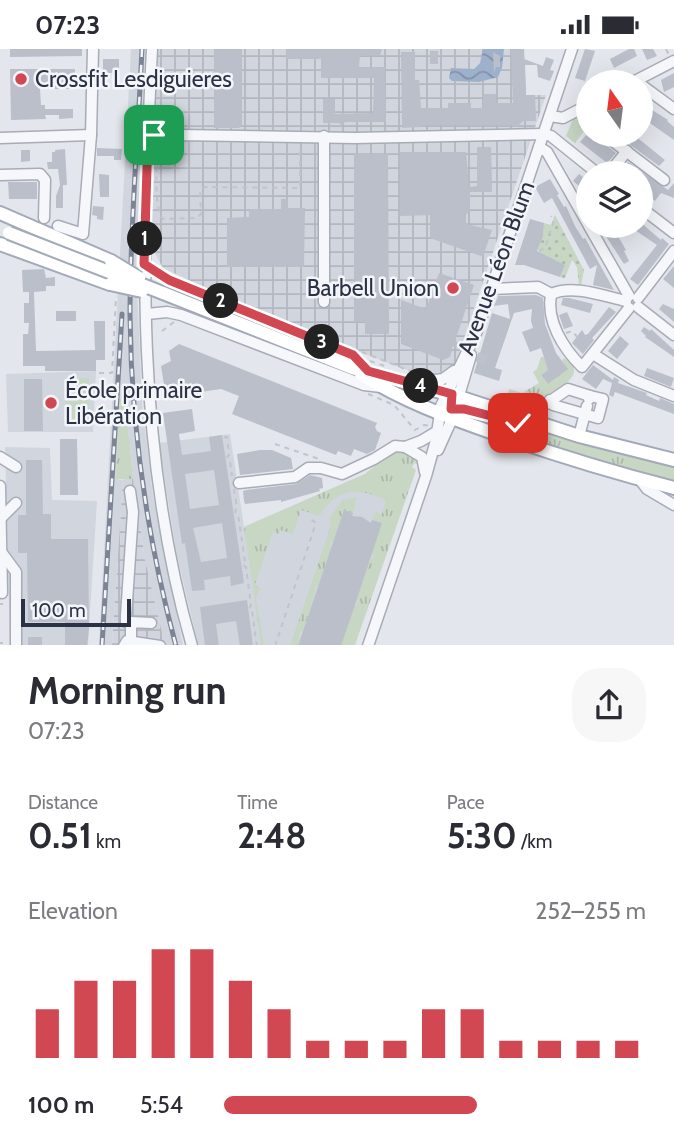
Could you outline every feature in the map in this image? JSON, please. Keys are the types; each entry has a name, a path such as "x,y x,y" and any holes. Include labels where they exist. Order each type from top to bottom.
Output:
{"main road":[{"path":"0,213 111,261 163,293"},
{"path":"0,229 352,367 411,383 449,406 640,479 674,488"},
{"path":"0,243 113,289 163,293"},
{"path":"352,367 382,387 518,423 530,421 674,460"}],"street":[{"path":"58,226 83,235 91,135 93,49"},
{"path":"152,49 144,264 147,387 172,566 192,645"},
{"name":"Avenue Léon Blum","path":"426,476 436,432 471,356 477,331 572,49"},
{"path":"653,73 674,61"},
{"path":"653,94 674,109"},
{"path":"550,115 563,118 576,111"},
{"path":"148,136 163,138 164,129 169,126 176,129 178,135 417,137 544,134 551,136 582,161"},
{"path":"0,138 91,135"},
{"path":"324,137 324,302"},
{"path":"539,147 547,152 576,202"},
{"path":"621,147 664,180"},
{"path":"618,161 626,151"},
{"path":"0,175 40,174 45,180 44,218"},
{"path":"653,217 674,233"},
{"path":"596,238 632,302 674,335"},
{"path":"551,294 551,314 556,330 565,347 582,367 674,251"},
{"path":"144,264 169,280 353,355 368,371"},
{"path":"491,289 538,287 551,294"},
{"path":"551,294 560,290 574,290 632,302"},
{"path":"147,314 167,312 181,315 364,386 382,387"},
{"path":"593,354 634,380 674,396"},
{"path":"411,383 446,378 471,356"},
{"path":"530,421 550,400 568,389 588,404"},
{"path":"550,400 554,405 588,404"},
{"path":"579,436 588,404"},
{"name":"Avenue Léon Blum","path":"368,645 435,455 449,406"},
{"path":"239,483 295,477 308,468 321,468 342,474 374,459 391,447 405,447 436,432"},
{"path":"405,447 422,457 426,476"},
{"path":"0,457 16,467"},
{"path":"640,479 647,489 674,505"},
{"path":"0,486 1,599"},
{"path":"130,491 132,512 126,622 151,623"},
{"path":"1,519 16,503"},
{"path":"2,552 16,572 16,645"},
{"path":"1,599 17,583"},
{"path":"131,622 127,644 160,645"}],"path":[{"path":"163,138 157,163 157,211 163,219 197,218 201,214 200,191 205,187 300,188 300,149"},
{"path":"539,251 545,249 554,220 551,216"},
{"path":"99,373 111,373 113,289"},
{"path":"564,334 572,331 579,339"},
{"path":"417,428 424,425"},
{"path":"224,437 230,461 237,507 235,512 238,514 245,562 243,565 246,567 251,605 249,609 252,611 257,645"},
{"path":"275,444 322,461"},
{"path":"275,645 316,523 309,518"}],"shaded area":[{"path":"131,49 145,49 136,264 142,404 153,496 183,645 165,645 145,560 125,399 120,399 116,479 123,480 112,645 99,645"},
{"path":"157,49 524,49 526,95 546,95 455,365 432,377 401,368 253,310 163,268 149,243"},
{"name":"École primaire Libération","path":"96,371 93,432 8,432 6,374"},
{"path":"230,434 244,527 365,474 391,452 401,462 355,645 198,645 176,551 159,443"},
{"path":"5,447 50,448 52,500 97,501 88,645 10,645"},
{"path":"123,479 133,479 145,560 165,645 112,645"}],"green space":[{"path":"576,118 575,143 566,136"},
{"path":"555,215 584,270 581,286 577,267 572,260 565,278 560,277 565,265 540,255 538,249 543,237 544,223 551,225"},
{"path":"541,357 544,357 547,366 551,368 541,375 548,384 567,369 562,360 565,358 573,366 573,375 563,386 528,408 505,401 509,389 522,393 539,383 533,372 537,369"},
{"path":"89,378 89,424 66,424 65,379"},
{"path":"119,399 125,399 133,479 116,479"},
{"path":"499,421 674,466 674,483 539,444 498,428"},
{"path":"394,451 405,452 419,460 418,464 415,463 412,467 416,470 355,645 341,645 354,607 359,601 357,600 369,562 374,556 371,554 382,523 372,520 376,512 382,514 386,500 358,492 350,492 334,499 319,516 301,510 293,534 280,530 278,534 273,532 255,585 260,588 256,599 264,645 261,645 244,527 365,474"},
{"path":"357,497 353,513 344,510 334,542 330,541 331,549 318,586 315,586 298,645 290,645 331,525 329,519 342,500"}],"water":[{"path":"483,49 504,49 498,77 479,82 452,81 449,78 451,68 474,69 480,63"}],"building":[{"path":"10,49 82,49 82,56 10,57"},
{"path":"214,49 242,49 242,125 239,128 214,128"},
{"path":"286,49 382,49 380,55 360,55 359,67 385,67 386,122 345,122 342,126 339,123 323,123 323,99 335,99 335,114 373,113 374,78 321,78 321,59 286,59"},
{"path":"511,49 524,49 524,59 543,66 546,57 554,60 550,81 538,77 537,65 525,65 526,95 535,95 536,121 523,121 517,127 421,125 402,128 401,52 415,52 415,80 419,80 421,108 448,108 448,103 471,103 471,108 483,108 483,94 496,94 496,103 513,103"},
{"path":"585,49 595,51 589,70 578,70"},
{"path":"634,49 637,56 614,68 610,59"},
{"path":"642,49 653,49 657,56 647,60"},
{"path":"430,51 438,51 438,64 430,64"},
{"path":"493,52 500,56 500,67 496,67 494,73"},
{"path":"103,59 119,59 119,73 103,73"},
{"path":"10,69 75,69 75,89 40,89 41,105 45,105 45,109 73,109 73,118 59,119 59,115 45,115 46,119 11,120"},
{"path":"674,73 674,87 664,92 661,80"},
{"path":"653,110 674,127 674,140 653,125"},
{"path":"477,147 491,147 492,192 470,192 470,210 466,215 466,224 492,230 481,256 430,238 430,215 400,216 400,152 466,152 469,187 477,186"},
{"path":"586,147 609,147 616,153 609,161 604,161"},
{"path":"633,147 649,147 665,160 659,166 663,169"},
{"path":"97,148 122,149 121,160 114,160 114,156 97,156"},
{"path":"65,149 67,185 63,185 63,208 56,208 60,185 58,169 48,169 47,162 52,162 52,152"},
{"path":"21,150 30,150 30,161 21,162"},
{"path":"354,154 388,154 389,334 365,334 365,322 354,321"},
{"path":"99,174 109,175 109,197 100,197"},
{"path":"550,179 576,228 576,238 585,238 614,290 593,285 597,265 590,269 552,198 544,203 535,187"},
{"path":"653,180 668,190 674,183 674,198 661,193 655,201"},
{"path":"8,182 37,182 37,199 9,199"},
{"path":"281,199 288,199 288,208 305,208 304,267 227,267 227,218 249,217 249,209 281,209"},
{"path":"93,206 104,207 103,220 92,215"},
{"path":"530,219 544,223 543,237 537,251 565,265 560,277 524,265 515,265"},
{"path":"653,233 669,244 638,285 630,279 657,245 647,238 653,238"},
{"path":"607,238 619,238 629,261 624,264"},
{"path":"674,266 674,288 663,279"},
{"path":"44,269 46,278 55,277 55,286 46,286 46,291 34,292 36,351 95,350 94,321 105,321 105,360 96,360 96,371 45,371 45,366 23,366 23,334 28,334 29,323 24,323 24,303 29,303 29,292 23,292 22,270"},
{"path":"439,273 474,285 455,341 463,344 460,349 453,346 450,357 443,360 401,344 401,300 426,309"},
{"path":"536,295 543,298 545,324 556,353 568,369 548,384 541,375 548,370 541,348 530,352 522,332 533,328 532,309 514,313 495,368 502,370 499,381 474,373 492,313 510,319 508,304 494,306 498,296"},
{"path":"563,298 593,304 590,313 561,305"},
{"path":"663,304 674,309 674,322 659,309"},
{"path":"609,307 616,312 592,338 594,340 583,354 572,343 582,330 585,335 588,334"},
{"path":"56,311 76,311 76,321 56,321"},
{"path":"567,312 573,326 564,329 559,315"},
{"path":"644,327 650,331 651,329 674,350 674,357 645,337 641,331"},
{"path":"620,336 629,344 617,359 608,351"},
{"path":"179,344 377,423 375,427 381,433 375,450 367,454 354,449 351,456 338,451 336,455 232,414 239,396 221,389 166,397 161,366 171,361 169,351"},
{"path":"593,365 613,380 614,377 619,380 618,383 647,393 646,395 659,401 660,398 674,404 674,414 615,392 613,397 609,395 612,383 603,379 596,389 582,379"},
{"path":"647,368 674,378 671,387 644,376"},
{"path":"24,379 42,379 43,431 24,431"},
{"path":"192,409 195,431 179,434 182,455 211,451 209,437 222,435 244,583 231,586 230,576 204,580 205,590 192,591 185,543 182,544 163,413","holes":["214,470 219,505 190,509 185,474","222,523 227,558 201,562 193,528"]},
{"path":"60,439 77,439 78,495 60,495"},
{"path":"272,450 291,458 293,469 240,475 237,454"},
{"path":"26,460 42,460 43,514 51,514 51,539 88,539 87,645 65,645 65,622 28,622 27,553 18,553 18,515 26,515"},
{"path":"310,475 322,478 323,488 319,489 320,491 281,502 245,504 243,491 296,484"},
{"path":"344,510 371,523 372,520 382,523 341,645 298,645"},
{"path":"247,600 253,645 240,645 236,621 216,624 219,645 205,645 200,607"},
{"path":"28,637 42,637 42,645 28,645"}],"tunnel":[{"path":"477,357 490,361"}],"railway":[{"path":"142,49 131,248 131,357 142,482 176,645"},
{"path":"102,645 122,314"}],"place":[{"name":"Crossfit Lesdiguieres","path":"21,79"},
{"name":"Barbell Union","path":"453,288"},
{"name":"École primaire Libération","path":"51,403"}],"route":[{"path":"154,135 148,136 144,264 169,280 353,355 368,371 452,394 451,409 464,409 518,423"}]}
